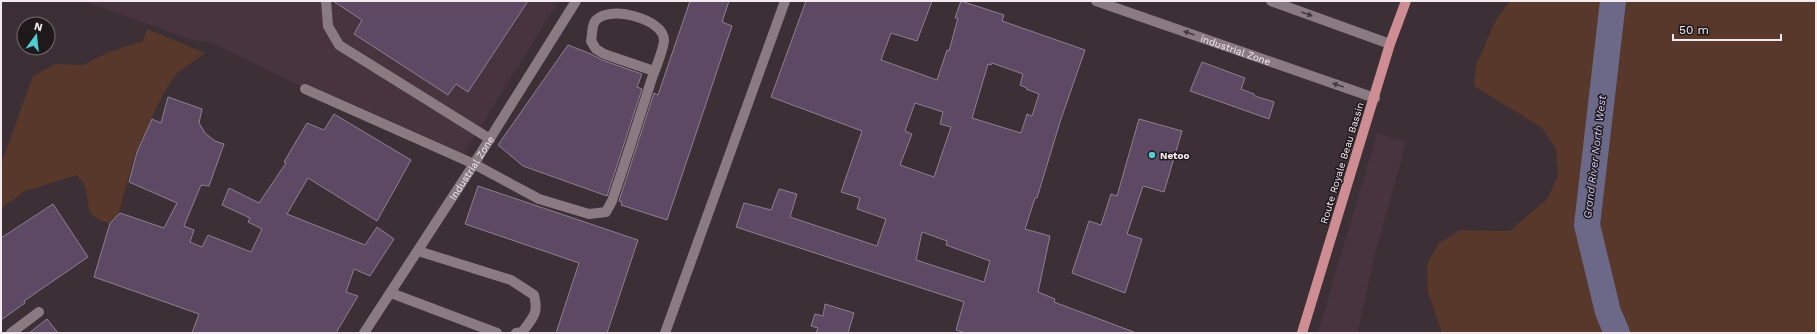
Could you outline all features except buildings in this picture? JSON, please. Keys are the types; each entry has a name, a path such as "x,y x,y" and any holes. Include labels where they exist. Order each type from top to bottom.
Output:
{"main road":[{"name":"Route Royale Beau Bassin","path":"1302,333 1375,98 1390,44 1406,1"}],"street":[{"path":"326,1 328,26 339,46 490,139"},
{"name":"Industrial Zone","path":"364,333 490,139 576,1"},
{"path":"665,333 785,1"},
{"name":"industrial Zone","path":"1096,1 1375,98"},
{"path":"1270,1 1390,44"},
{"path":"305,89 474,164 539,199 589,214 606,212 612,201 654,71 664,40 660,29 650,21 613,12 602,14 594,23 591,41 596,49 604,54 654,71"},
{"path":"418,251 510,280 534,295 537,306 534,317 522,332 516,333"},
{"path":"391,293 498,333"},
{"path":"11,333 39,312"}],"shaded area":[{"path":"83,1 559,1 459,161 207,41 195,41"},
{"path":"1510,1 1816,1 1816,333 1442,333 1428,292 1427,264 1439,243 1460,230 1510,231 1548,198 1558,175 1556,149 1542,128 1474,86 1476,65 1496,20"},
{"path":"147,29 205,53 177,73 163,94 135,154 118,215 108,223 94,216 90,212 84,185 77,175 25,191 1,208 1,164 33,76 55,64 83,65 109,52 143,41"},
{"path":"1377,133 1406,142 1373,261 1358,333 1318,333"}],"waterway":[{"name":"Grand River North West","path":"1613,1 1587,225 1608,312 1617,333"}],"place":[{"name":"Netoo","path":"1152,155"}]}
